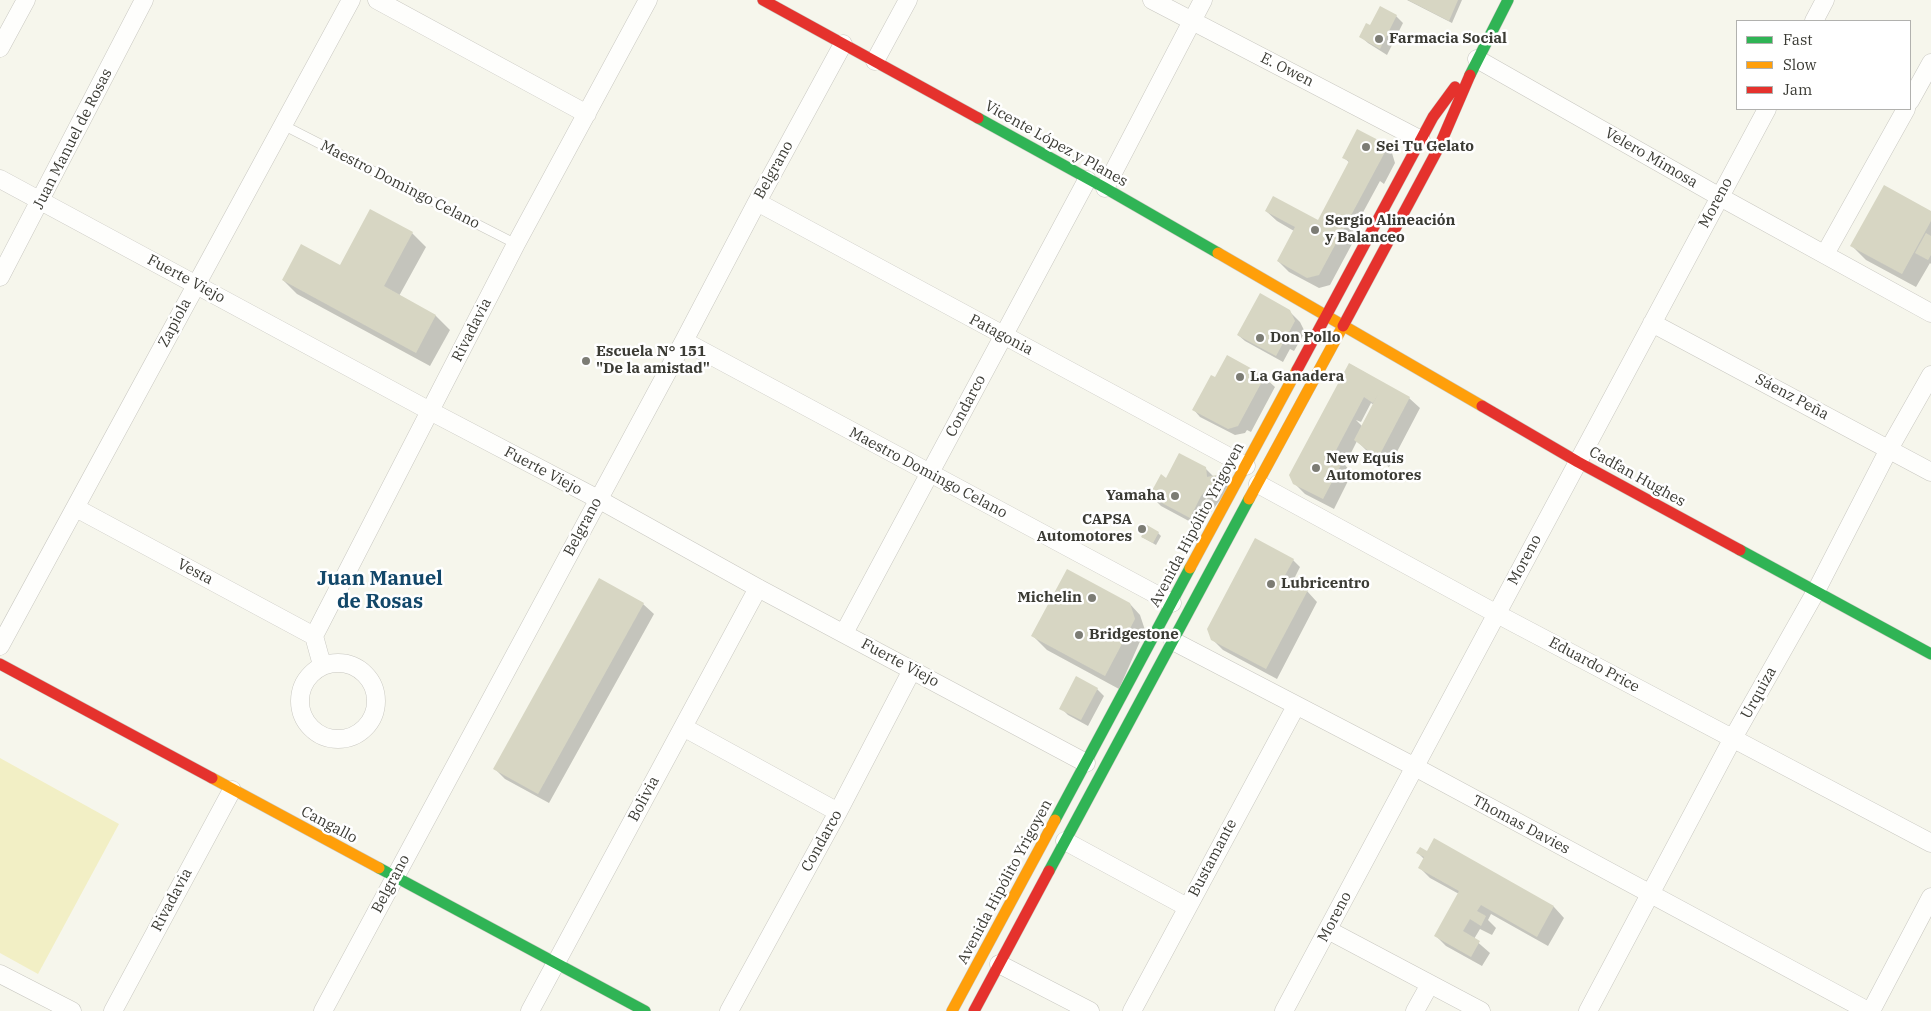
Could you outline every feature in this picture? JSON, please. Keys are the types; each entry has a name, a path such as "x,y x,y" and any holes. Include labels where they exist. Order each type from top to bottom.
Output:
{"main road":[{"name":"Vicente López y Planes","path":"763,0 1104,188 1329,317"},
{"name":"Avenida Hipólito Yrigoyen","path":"974,1011 1439,147 1476,59 1508,0"},
{"name":"Avenida Hipólito Yrigoyen","path":"952,1011 1246,466 1329,317 1422,140 1442,104 1476,59"},
{"name":"Cadfan Hughes","path":"1329,317 1578,462 1815,593 1931,654"},
{"name":"Cangallo","path":"0,664 645,1011"}],"street":[{"path":"0,48 26,0"},
{"name":"Juan Manuel de Rosas","path":"0,277 144,0"},
{"name":"Zapiola","path":"0,646 351,0"},
{"path":"377,0 587,114"},
{"name":"Rivadavia","path":"314,636 516,244 648,0"},
{"path":"875,61 908,0"},
{"name":"E. Owen","path":"1152,0 1422,140"},
{"path":"1104,188 1204,0"},
{"path":"1815,20 1825,0"},
{"name":"Belgrano","path":"323,1011 843,44"},
{"name":"Velero Mimosa","path":"1476,59 1720,197 1931,313"},
{"path":"1911,99 1931,63"},
{"name":"Moreno","path":"1284,1011 1766,110"},
{"path":"1825,254 1905,110"},
{"name":"Fuerte Viejo","path":"0,179 430,411 598,499 758,588 1086,764"},
{"name":"Condarco","path":"844,633 1087,180"},
{"name":"Patagonia","path":"757,202 1246,466"},
{"name":"Sáenz Peña","path":"1652,323 1931,472"},
{"name":"Maestro Domingo Celano","path":"684,341 930,475 1172,603"},
{"name":"Urquiza","path":"1588,1011 1733,738 1815,593 1931,375"},
{"name":"Eduardo Price","path":"1258,484 1496,614 1931,843"},
{"name":"Vesta","path":"76,508 314,636"},
{"name":"Bolivia","path":"530,1011 758,588"},
{"path":"314,636 322,665"},
{"name":"Thomas Davies","path":"1173,641 1415,767 1870,1011"},
{"path":"335,662 348,663 360,669 370,678 376,698 373,717 366,728 355,736 343,739 331,738 320,734 310,727 303,717 300,693 308,677 322,665 335,662"},
{"name":"Condarco","path":"729,1011 838,812 912,670"},
{"name":"Bustamante","path":"1132,1011 1296,706"},
{"path":"683,728 838,812"},
{"name":"Rivadavia","path":"113,1011 232,790"},
{"path":"1065,841 1187,906"},
{"path":"1870,1011 1931,896"},
{"path":"1328,930 1481,1011"},
{"path":"999,964 1090,1011"},
{"path":"0,974 72,1011"},
{"path":"1415,1011 1430,984"}],"lane":[{"name":"Maestro Domingo Celano","path":"283,125 516,244"}],"shaded area":[{"path":"0,758 119,824 38,974 0,953"}],"building":[{"path":"1408,0 1458,0 1449,21"},
{"path":"1380,6 1397,15 1380,49 1359,37 1366,23 1370,25"},
{"path":"1357,129 1382,142 1385,152 1319,275 1307,278 1277,261 1295,227 1265,211 1273,196 1318,220 1349,161 1342,158"},
{"path":"1884,185 1931,211 1931,221 1902,274 1850,246"},
{"path":"370,209 413,232 384,286 436,315 416,353 282,280 301,244 340,265"},
{"path":"1926,233 1931,236 1931,255 1928,260 1915,253"},
{"path":"1260,293 1290,310 1295,321 1276,356 1237,335"},
{"path":"1227,355 1265,376 1238,426 1228,429 1192,410 1211,375 1215,377"},
{"path":"1349,363 1410,397 1378,458 1354,440 1378,394 1373,403 1364,397 1333,456 1343,461 1323,499 1293,484 1289,475"},
{"path":"1179,453 1206,467 1207,477 1221,474 1201,496 1190,518 1149,496 1161,474 1166,478"},
{"path":"1147,525 1159,532 1153,543 1141,537"},
{"path":"1255,538 1294,559 1284,577 1308,590 1266,669 1211,640 1207,629"},
{"name":"Bridgestone","path":"1067,569 1130,603 1135,619 1105,676 1031,636"},
{"path":"599,578 644,603 538,794 493,769"},
{"path":"1076,676 1098,688 1081,720 1059,709"},
{"path":"1434,838 1554,906 1537,937 1481,905 1477,911 1486,916 1481,926 1470,919 1463,931 1480,941 1471,957 1434,936 1459,891 1418,868 1424,857 1416,853 1420,847 1427,851"}],"traffic: fast":[{"path":"1470,75 1508,0"},
{"path":"978,118 1218,253"},
{"path":"1049,871 1249,499"},
{"path":"1740,550 1931,654"},
{"path":"1055,820 1190,568"},
{"path":"379,868 645,1011"}],"traffic: slow":[{"path":"1218,253 1482,406"},
{"path":"1249,499 1343,326"},
{"path":"1190,568 1297,370"},
{"path":"212,778 379,868"},
{"path":"952,1011 1055,820"}],"traffic: jam":[{"path":"763,0 978,118"},
{"path":"1343,326 1439,147 1470,75"},
{"path":"1297,370 1433,117 1455,87"},
{"path":"1482,406 1578,462 1740,550"},
{"path":"0,664 212,778"},
{"path":"974,1011 1049,871"}],"place":[{"name":"Farmacia Social","path":"1379,39"},
{"name":"Sei Tu Gelato","path":"1366,147"},
{"name":"Sergio Alineación y Balanceo","path":"1315,230"},
{"name":"Don Pollo","path":"1260,338"},
{"name":"Escuela N° 151 \"De la amistad\"","path":"586,361"},
{"name":"La Ganadera","path":"1240,377"},
{"name":"New Equis Automotores","path":"1316,468"},
{"name":"Yamaha","path":"1175,496"},
{"name":"CAPSA Automotores","path":"1142,529"},
{"name":"Lubricentro","path":"1271,584"},
{"name":"Michelin","path":"1092,598"},
{"name":"Bridgestone","path":"1079,635"}],"district":[{"name":"Juan Manuel de Rosas","path":"380,590"}]}
